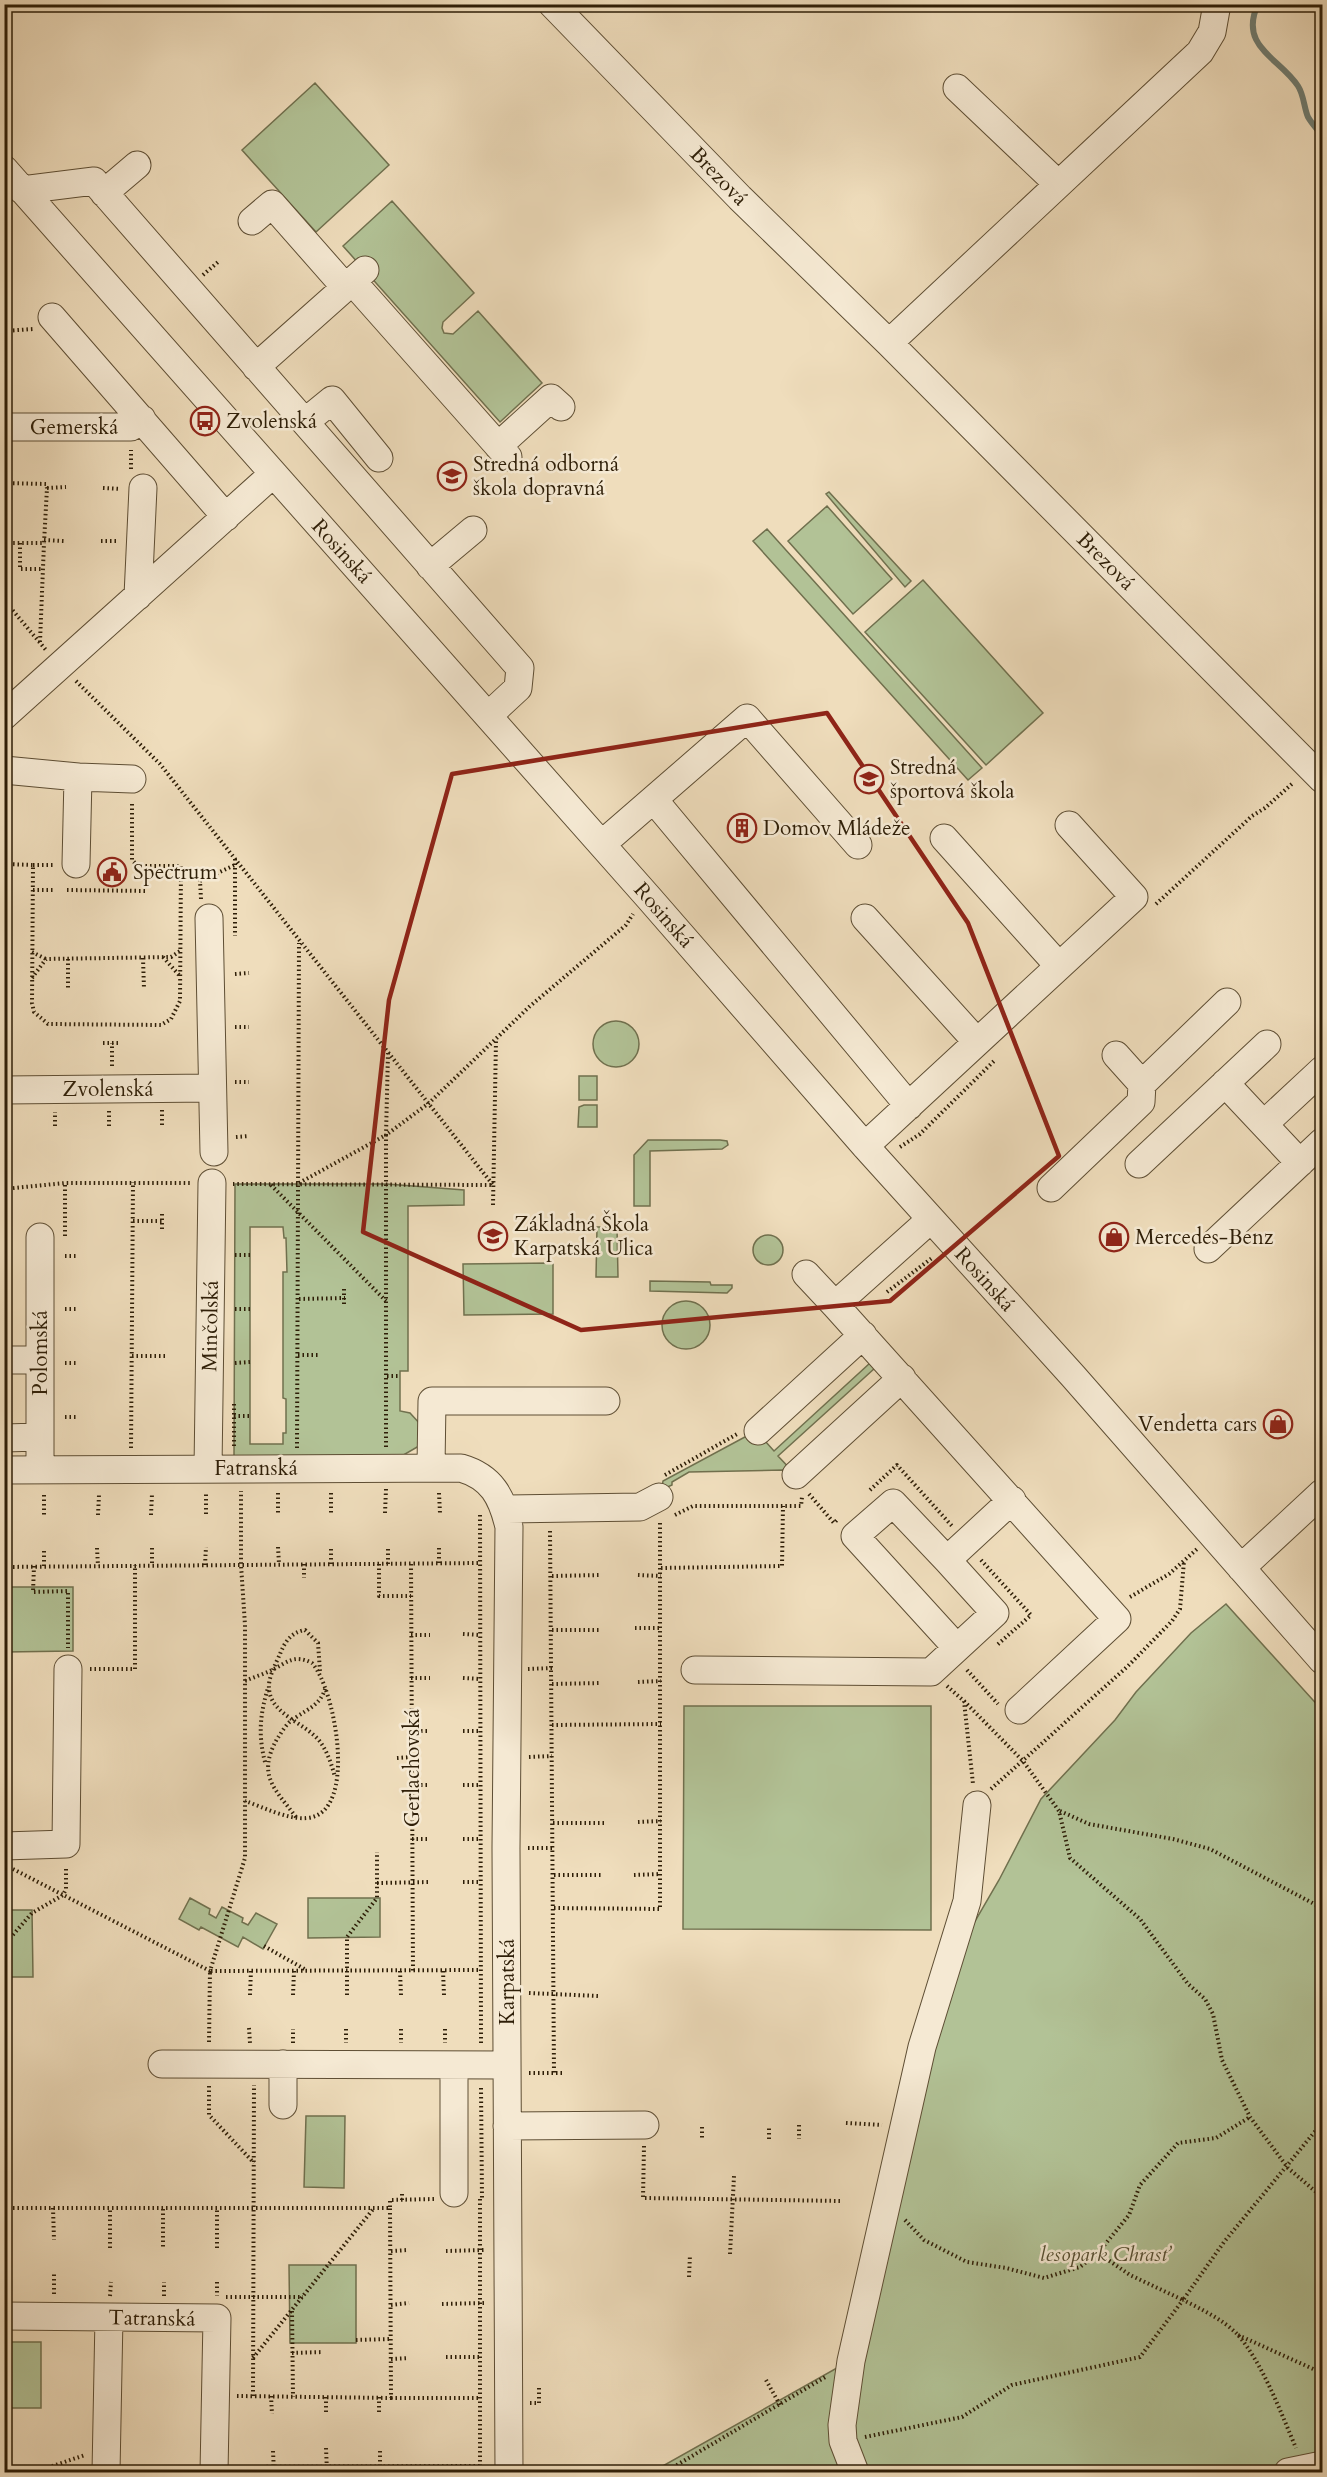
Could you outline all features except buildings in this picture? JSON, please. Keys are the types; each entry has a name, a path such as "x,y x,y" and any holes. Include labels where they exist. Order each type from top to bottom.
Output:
{"street":[{"name":"Brezová","path":"552,4 740,198 889,343 1323,779"},
{"path":"889,343 1200,51 1212,32 1217,4"},
{"path":"957,88 1058,184"},
{"path":"104,193 137,165"},
{"name":"Rosinská","path":"4,170 1323,1660"},
{"path":"22,190 94,181 520,668 518,688 489,716"},
{"path":"252,221 272,204 354,280 503,452 551,398 561,407"},
{"path":"256,367 354,280"},
{"name":"Gemerská","path":"51,317 137,423 226,517"},
{"path":"305,422 332,400 379,458"},
{"name":"Gemerská","path":"4,427 137,423"},
{"path":"4,716 273,474"},
{"path":"137,483 138,596"},
{"path":"430,566 472,530"},
{"path":"602,844 747,718 858,845"},
{"path":"4,770 78,777 132,778"},
{"path":"76,864 78,777"},
{"path":"654,800 909,1106"},
{"path":"866,1146 1058,965 1134,897 1069,825"},
{"path":"944,838 1058,965"},
{"path":"209,918 224,1085 224,1144"},
{"path":"865,918 977,1042"},
{"path":"1051,1188 1141,1102 1142,1084 1227,1002"},
{"path":"1139,1164 1267,1044"},
{"path":"1116,1055 1142,1084"},
{"path":"1264,1124 1322,1070"},
{"path":"1225,1083 1300,1163"},
{"name":"Zvolenská","path":"4,1090 224,1085"},
{"path":"1208,1249 1323,1142"},
{"name":"Minčolská","path":"210,1486 212,1183"},
{"path":"835,1305 931,1219"},
{"name":"Polomská","path":"39,1487 40,1437 52,1362 40,1237"},
{"path":"806,1274 1117,1619 1019,1710"},
{"path":"752,1430 863,1335"},
{"path":"4,1360 52,1362"},
{"path":"796,1475 902,1378"},
{"path":"430,1480 432,1401 606,1401"},
{"path":"4,1438 40,1437"},
{"name":"Fatranská","path":"4,1470 39,1487 131,1469 210,1486 241,1481 430,1480 461,1468 477,1472 494,1504"},
{"path":"947,1560 1012,1500"},
{"path":"694,1670 931,1672 995,1613 893,1503 855,1536 957,1648"},
{"path":"494,1504 550,1508 640,1507 660,1510"},
{"name":"Karpatská","path":"494,1504 509,1527 487,2067 507,2126 510,2472"},
{"path":"1241,1568 1318,1506"},
{"path":"4,1846 66,1845 67,1758 79,1669"},
{"path":"855,2472 843,2441 842,2425 851,2361 922,2047 967,1901 976,1805"},
{"path":"162,2064 487,2067 456,2197"},
{"path":"283,2064 283,2105"},
{"path":"507,2126 645,2126"},
{"name":"Tatranská","path":"4,2316 217,2318 224,2464"},
{"path":"106,2463 109,2317"},
{"path":"1292,2461 1323,2465"}],"path":[{"path":"137,423 137,483"},
{"path":"4,483 46,484 47,488 40,643"},
{"path":"47,488 66,487"},
{"path":"4,543 64,541"},
{"path":"20,543 20,568 43,569"},
{"path":"4,600 59,665 160,764 493,1185"},
{"path":"4,864 33,865 34,1012 48,1024 162,1025 171,1019 178,1010 181,867 138,866 132,860 132,778"},
{"path":"209,918 201,911 200,881 235,865"},
{"path":"33,890 54,890"},
{"path":"67,890 147,891"},
{"path":"298,1184 386,1135 429,1103 496,1040 626,925 635,911"},
{"path":"297,1457 299,942"},
{"path":"32,952 46,959 68,959 171,957 180,951"},
{"path":"163,957 180,976"},
{"path":"143,958 144,989"},
{"path":"32,978 46,959"},
{"path":"68,959 68,990"},
{"path":"235,974 249,974"},
{"path":"235,1027 249,1027"},
{"path":"493,1205 496,1140 496,1040"},
{"path":"103,1043 121,1043"},
{"path":"386,1457 388,1052"},
{"path":"224,1085 249,1082"},
{"path":"109,1110 109,1126"},
{"path":"162,1110 162,1126"},
{"path":"55,1112 55,1126"},
{"path":"224,1144 249,1136"},
{"path":"131,1469 133,1182"},
{"path":"270,1184 387,1301"},
{"path":"387,1184 493,1185"},
{"path":"162,1212 162,1229"},
{"path":"133,1221 162,1221"},
{"path":"235,1255 250,1255"},
{"path":"65,1256 78,1256"},
{"path":"344,1289 344,1307"},
{"path":"299,1299 345,1298"},
{"path":"65,1309 78,1309"},
{"path":"235,1309 250,1309"},
{"path":"298,1355 319,1355"},
{"path":"132,1356 166,1356"},
{"path":"52,1362 78,1363"},
{"path":"235,1363 250,1362"},
{"path":"387,1376 400,1376"},
{"path":"65,1416 78,1417"},
{"path":"234,1416 249,1416"},
{"path":"554,1908 660,1909 663,1661 658,1479 752,1430"},
{"path":"865,1494 897,1465 955,1529"},
{"path":"430,1480 439,1493 440,1513"},
{"path":"241,1481 252,1494"},
{"path":"232,1494 241,1481"},
{"path":"241,1481 245,1681 245,1858 210,1971 209,2115 254,2163"},
{"path":"385,1514 386,1484"},
{"path":"196,1494 210,1486"},
{"path":"206,1514 210,1486"},
{"path":"39,1487 54,1495"},
{"path":"39,1487 44,1515"},
{"path":"660,1510 693,1506 801,1506 803,1487 834,1522 842,1515"},
{"path":"278,1493 278,1514"},
{"path":"320,1493 341,1493"},
{"path":"331,1493 331,1514"},
{"path":"379,1493 396,1493"},
{"path":"439,1493 449,1493"},
{"path":"142,1494 163,1494"},
{"path":"151,1515 152,1494"},
{"path":"270,1494 287,1494"},
{"path":"88,1495 110,1495"},
{"path":"98,1515 99,1495"},
{"path":"480,2472 482,2199 487,2067 481,1970 480,1563 494,1504"},
{"path":"661,1568 782,1566 783,1506"},
{"path":"550,1508 554,2073"},
{"path":"278,1547 279,1564"},
{"path":"331,1547 331,1564"},
{"path":"388,1547 388,1564"},
{"path":"439,1547 439,1563"},
{"path":"44,1548 44,1566"},
{"path":"97,1548 98,1566"},
{"path":"152,1548 152,1566"},
{"path":"205,1565 206,1548"},
{"path":"1130,1597 1169,1574 1192,1554"},
{"path":"976,1805 1128,1666 1172,1621 1180,1609 1180,1576 1184,1561"},
{"path":"4,1567 480,1563"},
{"path":"303,1564 304,1578"},
{"path":"379,1564 379,1596 411,1596"},
{"name":"Gerlachovská","path":"411,1564 413,1972"},
{"path":"34,1566 33,1592 68,1592 79,1669 135,1668 135,1565"},
{"path":"552,1576 601,1575"},
{"path":"638,1575 661,1576"},
{"path":"634,1628 661,1628"},
{"path":"245,1801 296,1817 308,1818 325,1809 336,1781 338,1743 335,1717 320,1671 318,1643 305,1630 297,1631 290,1637 274,1669 260,1724 260,1744 271,1782 296,1817"},
{"path":"552,1630 601,1630"},
{"path":"463,1634 480,1635"},
{"path":"411,1635 429,1635"},
{"path":"245,1681 295,1658 312,1663 320,1671"},
{"path":"518,1669 552,1668"},
{"path":"931,1672 964,1701 1023,1761 1059,1810 1070,1858 1140,1919 1188,1984 1205,1999 1213,2014 1222,2060 1250,2117 1288,2168 1323,2197"},
{"path":"411,1678 430,1678"},
{"path":"463,1678 480,1679"},
{"path":"638,1682 661,1682"},
{"path":"552,1684 601,1683"},
{"path":"266,1766 271,1750 293,1718 316,1705 326,1685"},
{"path":"268,1687 271,1699 278,1710 293,1718 321,1743 336,1781"},
{"path":"964,1701 976,1805"},
{"path":"552,1725 661,1724"},
{"path":"412,1731 430,1731"},
{"path":"463,1731 480,1731"},
{"path":"517,1757 552,1756"},
{"path":"397,1758 412,1757"},
{"path":"412,1785 430,1785"},
{"path":"463,1785 480,1785"},
{"path":"1059,1810 1089,1824 1173,1839 1210,1849 1323,1908"},
{"path":"638,1822 661,1821"},
{"path":"553,1823 605,1823"},
{"path":"412,1839 430,1839"},
{"path":"463,1839 480,1839"},
{"path":"4,1945 32,1913 63,1895 66,1889 66,1845"},
{"path":"518,1848 554,1848"},
{"path":"347,1995 347,1937 377,1898 377,1852"},
{"path":"4,1865 210,1971 481,1970"},
{"path":"634,1875 661,1874"},
{"path":"554,1875 601,1875"},
{"path":"377,1883 430,1882"},
{"path":"463,1882 480,1882"},
{"path":"264,1946 307,1971"},
{"path":"250,1995 251,1970"},
{"path":"293,1995 294,1971"},
{"path":"400,1971 400,1995"},
{"path":"443,1971 444,1995"},
{"path":"4,1991 8,1991 8,2044 4,2044"},
{"path":"526,1993 598,1996"},
{"path":"253,2396 254,2064"},
{"path":"487,2067 563,2073"},
{"path":"886,2200 924,2240 967,2262 1006,2268 1044,2278 1080,2267 1098,2253 1130,2215 1140,2186 1178,2143 1216,2138 1250,2117"},
{"path":"846,2123 903,2126"},
{"path":"843,2441 962,2417 1012,2385 1140,2356 1224,2242 1288,2168 1323,2123"},
{"path":"799,2125 799,2139"},
{"path":"769,2126 769,2139"},
{"path":"702,2127 702,2139"},
{"path":"644,2153 643,2198 841,2201"},
{"path":"730,2254 734,2176"},
{"path":"402,2193 402,2200"},
{"path":"391,2398 390,2200 456,2197 482,2199"},
{"path":"4,2208 390,2208"},
{"path":"53,2208 54,2240"},
{"path":"253,2358 375,2208"},
{"path":"110,2209 110,2248"},
{"path":"163,2209 163,2248"},
{"path":"217,2209 217,2248"},
{"path":"390,2251 408,2250"},
{"path":"446,2251 508,2250"},
{"path":"1098,2253 1130,2275 1206,2312 1238,2335 1323,2373"},
{"path":"689,2277 690,2255"},
{"path":"391,2305 408,2303"},
{"path":"442,2304 509,2303"},
{"path":"292,2311 292,2397"},
{"path":"1238,2335 1269,2385 1292,2461"},
{"path":"356,2340 391,2339"},
{"path":"292,2353 323,2352"},
{"path":"446,2357 510,2357"},
{"path":"391,2359 409,2358"},
{"path":"665,2472 851,2361"},
{"path":"766,2380 780,2404"},
{"path":"525,2398 525,2403 539,2403 539,2386"},
{"path":"234,2396 490,2398"},
{"path":"271,2397 272,2414"},
{"path":"326,2397 326,2414"},
{"path":"379,2397 379,2414"},
{"path":"326,2448 327,2472"},
{"path":"273,2451 274,2472"},
{"path":"380,2451 380,2472"},
{"path":"35,2472 82,2455 106,2463"},
{"path":"224,2464 233,2467 480,2466"}],"highlighted area":[{"path":"827,713 968,923 1059,1156 890,1301 581,1330 363,1232 389,1000 452,774"}],"green space":[{"path":"315,83 389,165 316,232 242,150"},
{"path":"392,201 474,293 443,322 444,333 453,334 478,311 542,383 500,422 343,246"},
{"path":"829,492 911,581 905,587 826,494"},
{"path":"827,506 892,579 853,614 788,541"},
{"path":"767,529 982,768 968,780 753,541"},
{"path":"923,580 1043,713 986,765 865,632"},
{"path":"616,1021 625,1022 633,1027 638,1035 638,1053 633,1061 625,1066 616,1067 607,1066 599,1061 594,1053 593,1044 594,1035 599,1027 607,1022"},
{"path":"579,1076 597,1076 597,1100 579,1100"},
{"path":"597,1105 597,1127 578,1127 579,1107"},
{"path":"648,1140 720,1140 727,1141 728,1145 722,1149 650,1151 650,1206 634,1206 634,1155"},
{"path":"235,1184 387,1184 464,1190 464,1205 408,1206 408,1371 400,1371 400,1411 410,1413 421,1425 419,1446 400,1457 234,1456","holes":["250,1227 283,1227 284,1238 286,1238 287,1272 283,1272 283,1398 286,1399 286,1433 283,1433 283,1444 250,1444"]},
{"path":"597,1227 617,1227 618,1277 596,1277"},
{"path":"768,1235 778,1240 783,1250 778,1260 768,1265 758,1260 753,1250 758,1240"},
{"path":"553,1263 553,1314 464,1315 463,1264"},
{"path":"650,1281 710,1282 711,1285 732,1285 732,1288 727,1293 650,1291"},
{"path":"686,1301 703,1308 710,1325 703,1342 686,1349 669,1342 662,1325 669,1308"},
{"path":"870,1363 875,1368 778,1456 793,1472 788,1476 783,1470 689,1472 663,1489 663,1481 756,1431 774,1451"},
{"path":"5,1587 73,1587 73,1651 5,1652"},
{"name":"lesopark Chrasť","path":"1226,1604 1322,1710 1322,2472 652,2472 837,2368 938,1985 999,1880 1041,1799 1115,1720 1136,1692 1191,1633"},
{"path":"684,1706 931,1706 931,1930 683,1929"},
{"path":"190,1898 210,1909 209,1914 216,1918 222,1907 243,1918 242,1922 248,1925 256,1913 277,1924 263,1949 243,1937 238,1947 201,1927 199,1930 179,1919"},
{"path":"308,1898 380,1898 380,1937 308,1938"},
{"path":"4,1910 32,1910 33,1977 5,1977"},
{"path":"306,2116 345,2116 344,2188 304,2187"},
{"path":"289,2265 356,2265 356,2343 290,2343"},
{"path":"5,2342 41,2342 41,2408 5,2408"}],"waterway":[{"path":"1258,4 1253,19 1253,31 1257,41 1298,86 1308,117 1322,136"}],"place":[{"name":"Zvolenská","path":"205,421"},
{"name":"Stredná odborná škola dopravná","path":"452,476"},
{"name":"Stredná športová škola","path":"869,779"},
{"name":"Domov Mládeže","path":"742,828"},
{"name":"Spectrum","path":"112,872"},
{"name":"Základná Škola Karpatská Ulica","path":"493,1236"},
{"name":"Mercedes-Benz","path":"1114,1237"},
{"name":"Vendetta cars","path":"1278,1424"}]}
